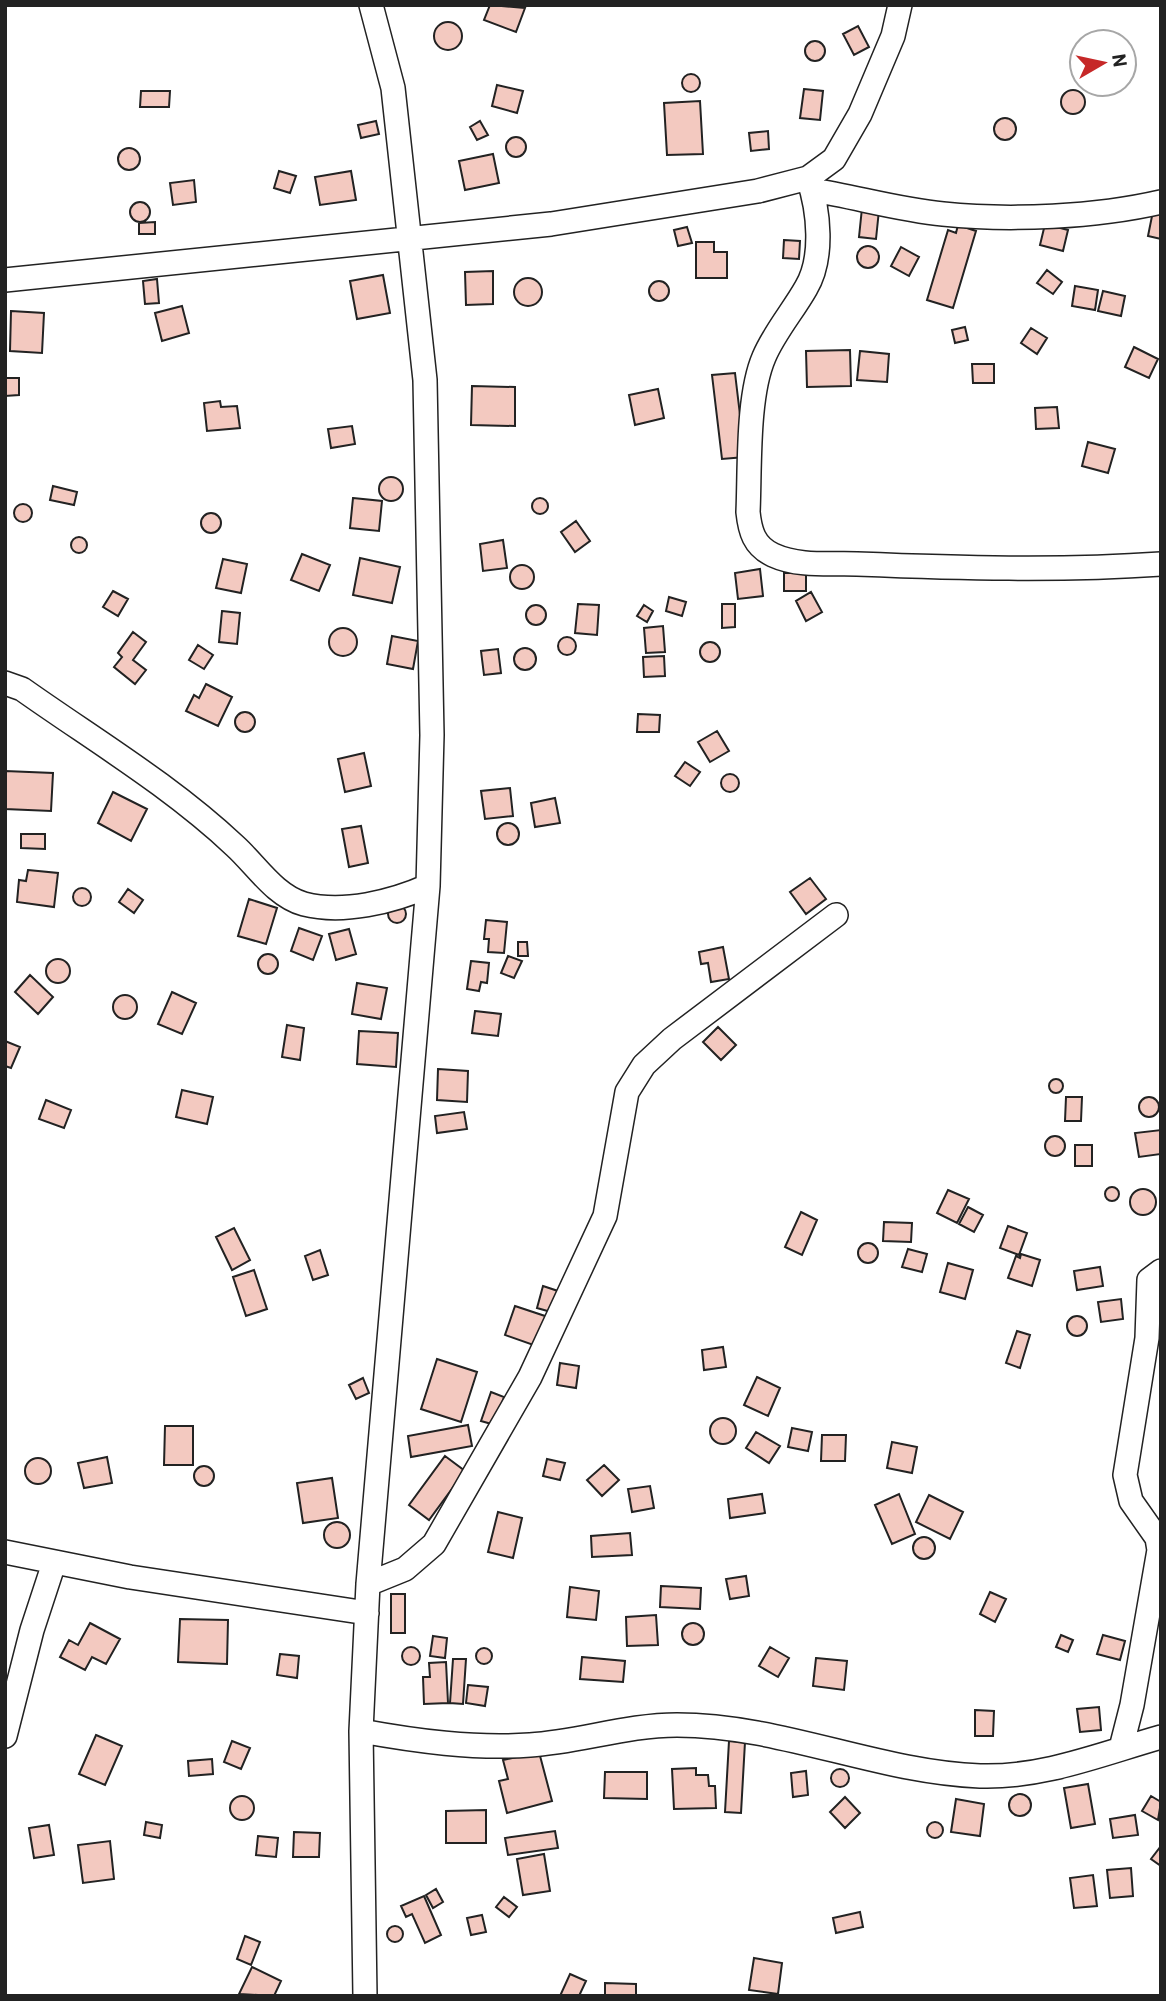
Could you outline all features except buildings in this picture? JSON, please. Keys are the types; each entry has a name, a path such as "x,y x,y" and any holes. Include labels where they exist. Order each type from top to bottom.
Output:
{"street":[{"path":"365,1996 361,1731 368,1584 428,886 432,735 425,380 393,88 371,5"},
{"path":"810,184 834,159 860,114 893,36 900,5"},
{"path":"810,184 817,219 815,265 808,286 764,357 754,392 748,512 750,529 756,542 780,558 825,564 1089,569 1161,564"},
{"path":"5,280 410,241 629,214 810,184 941,214 982,216 1132,209 1161,202"},
{"path":"5,683 22,689 163,785 235,846 287,896 303,904 324,906 373,903 402,897 428,886"},
{"path":"368,1584 405,1569 433,1544 530,1377 605,1216 627,1092 644,1065 672,1039 836,915"},
{"path":"1121,1748 1132,1705 1159,1550 1157,1538 1131,1501 1125,1475 1147,1338 1149,1280 1161,1271"},
{"path":"5,1552 54,1563 367,1613"},
{"path":"5,1737 32,1630 54,1563"},
{"path":"361,1731 466,1744 531,1745 607,1732 678,1725 797,1739 936,1772 983,1776 1050,1771 1161,1738"}]}
